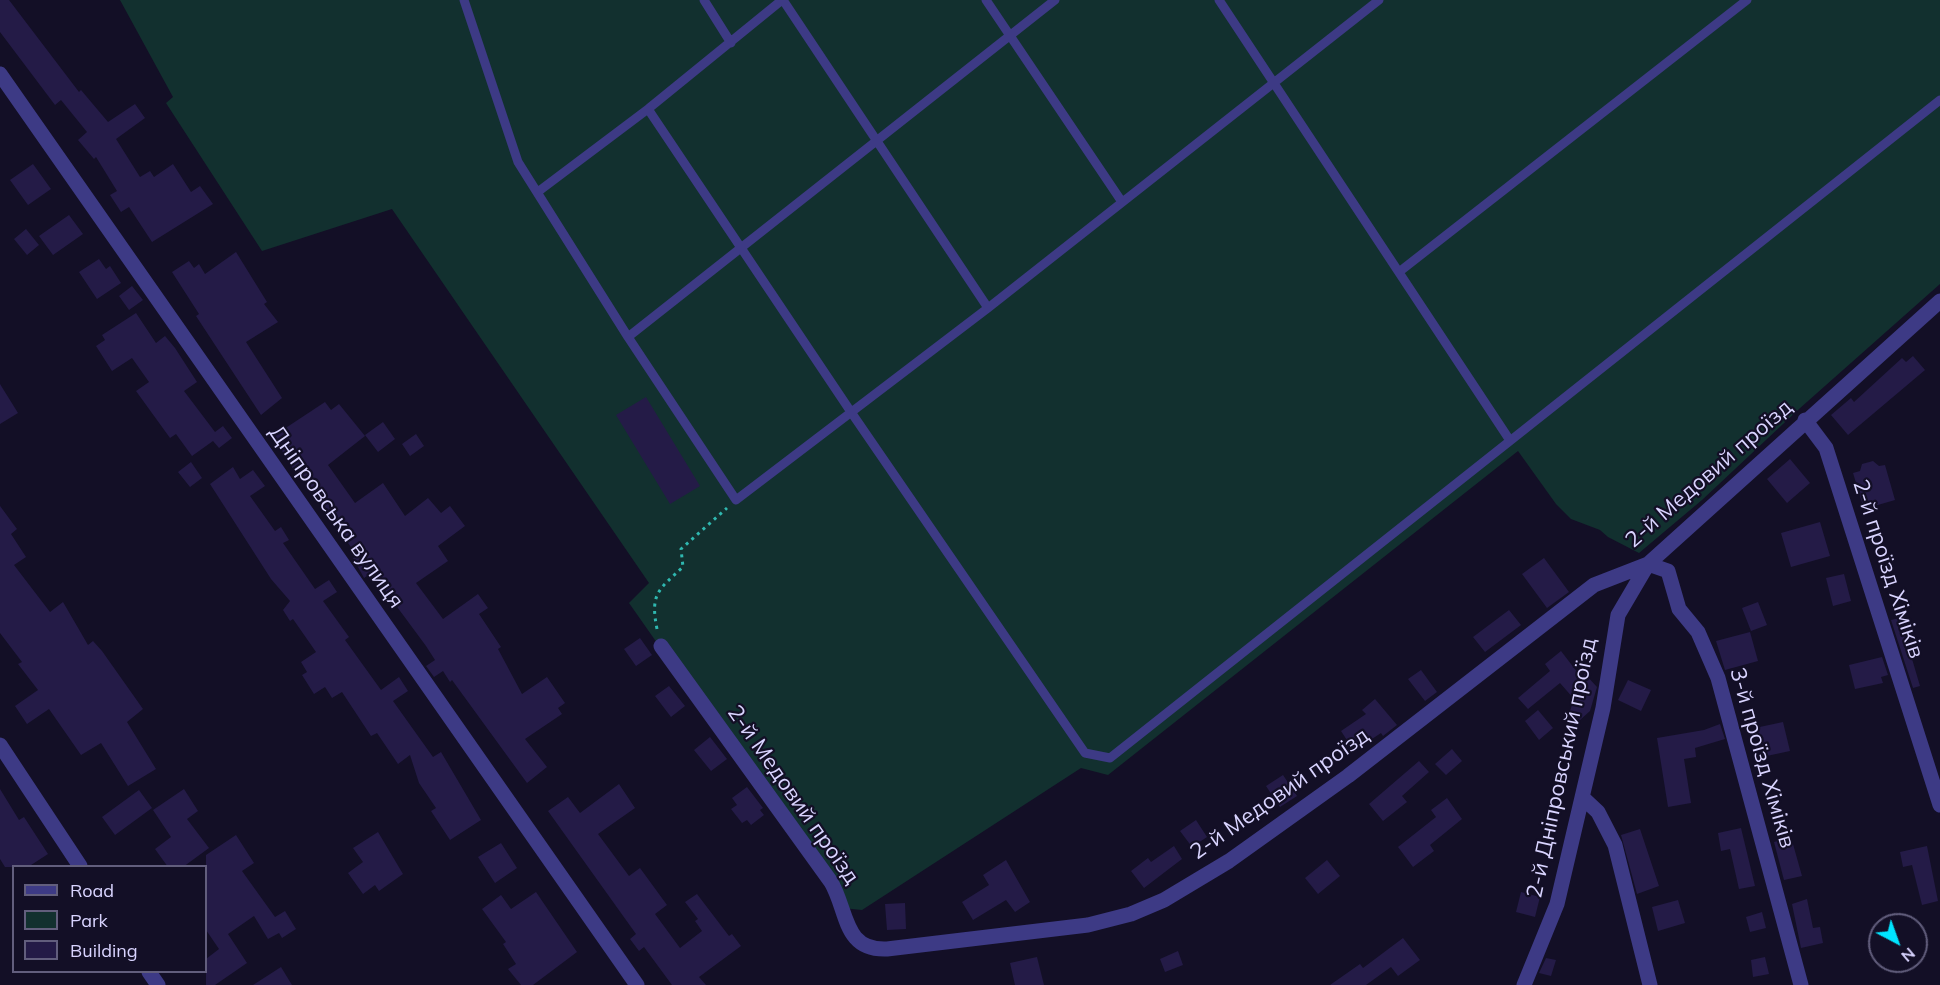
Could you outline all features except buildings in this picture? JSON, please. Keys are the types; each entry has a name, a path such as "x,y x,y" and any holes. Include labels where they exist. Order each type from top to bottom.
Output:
{"street":[{"name":"Дніпровська вулиця","path":"0,74 636,985"},
{"name":"2-й Медовий проїзд","path":"661,646 831,882 838,894 851,934 866,947 887,949 1088,925 1131,914 1164,900 1229,861 1348,776 1594,585 1648,564 1805,420 1940,301"},
{"name":"2-й проїзд Хіміків","path":"1805,420 1826,448 1940,806"},
{"name":"2-й Дніпровський проїзд","path":"1524,985 1557,904 1603,708 1618,615 1648,564"},
{"name":"3-й проїзд Хіміків","path":"1648,564 1668,571 1679,609 1698,632 1718,678 1802,985"},
{"path":"0,746 79,865"},
{"path":"1582,798 1598,812 1615,845 1650,985"}],"lane":[{"path":"464,0 518,162 539,191 628,337 736,500 988,309 1379,0"},
{"path":"704,0 731,43"},
{"path":"539,191 648,109 783,0 988,309"},
{"path":"986,0 1122,202"},
{"path":"628,337 1055,0"},
{"path":"1219,0 1509,439"},
{"path":"1399,272 1747,0"},
{"path":"648,109 851,412 1085,753 1110,758 1509,439 1940,100"}],"path":[{"path":"661,646 653,607 659,589 683,567 681,549 736,500"}],"green space":[{"path":"120,0 1940,0 1940,284 1799,409 1702,500 1639,553 1608,537 1600,530 1571,519 1556,504 1518,451 1108,775 1081,768 862,910 843,908 629,603 649,583 392,209 262,251 166,103 173,97"}]}
